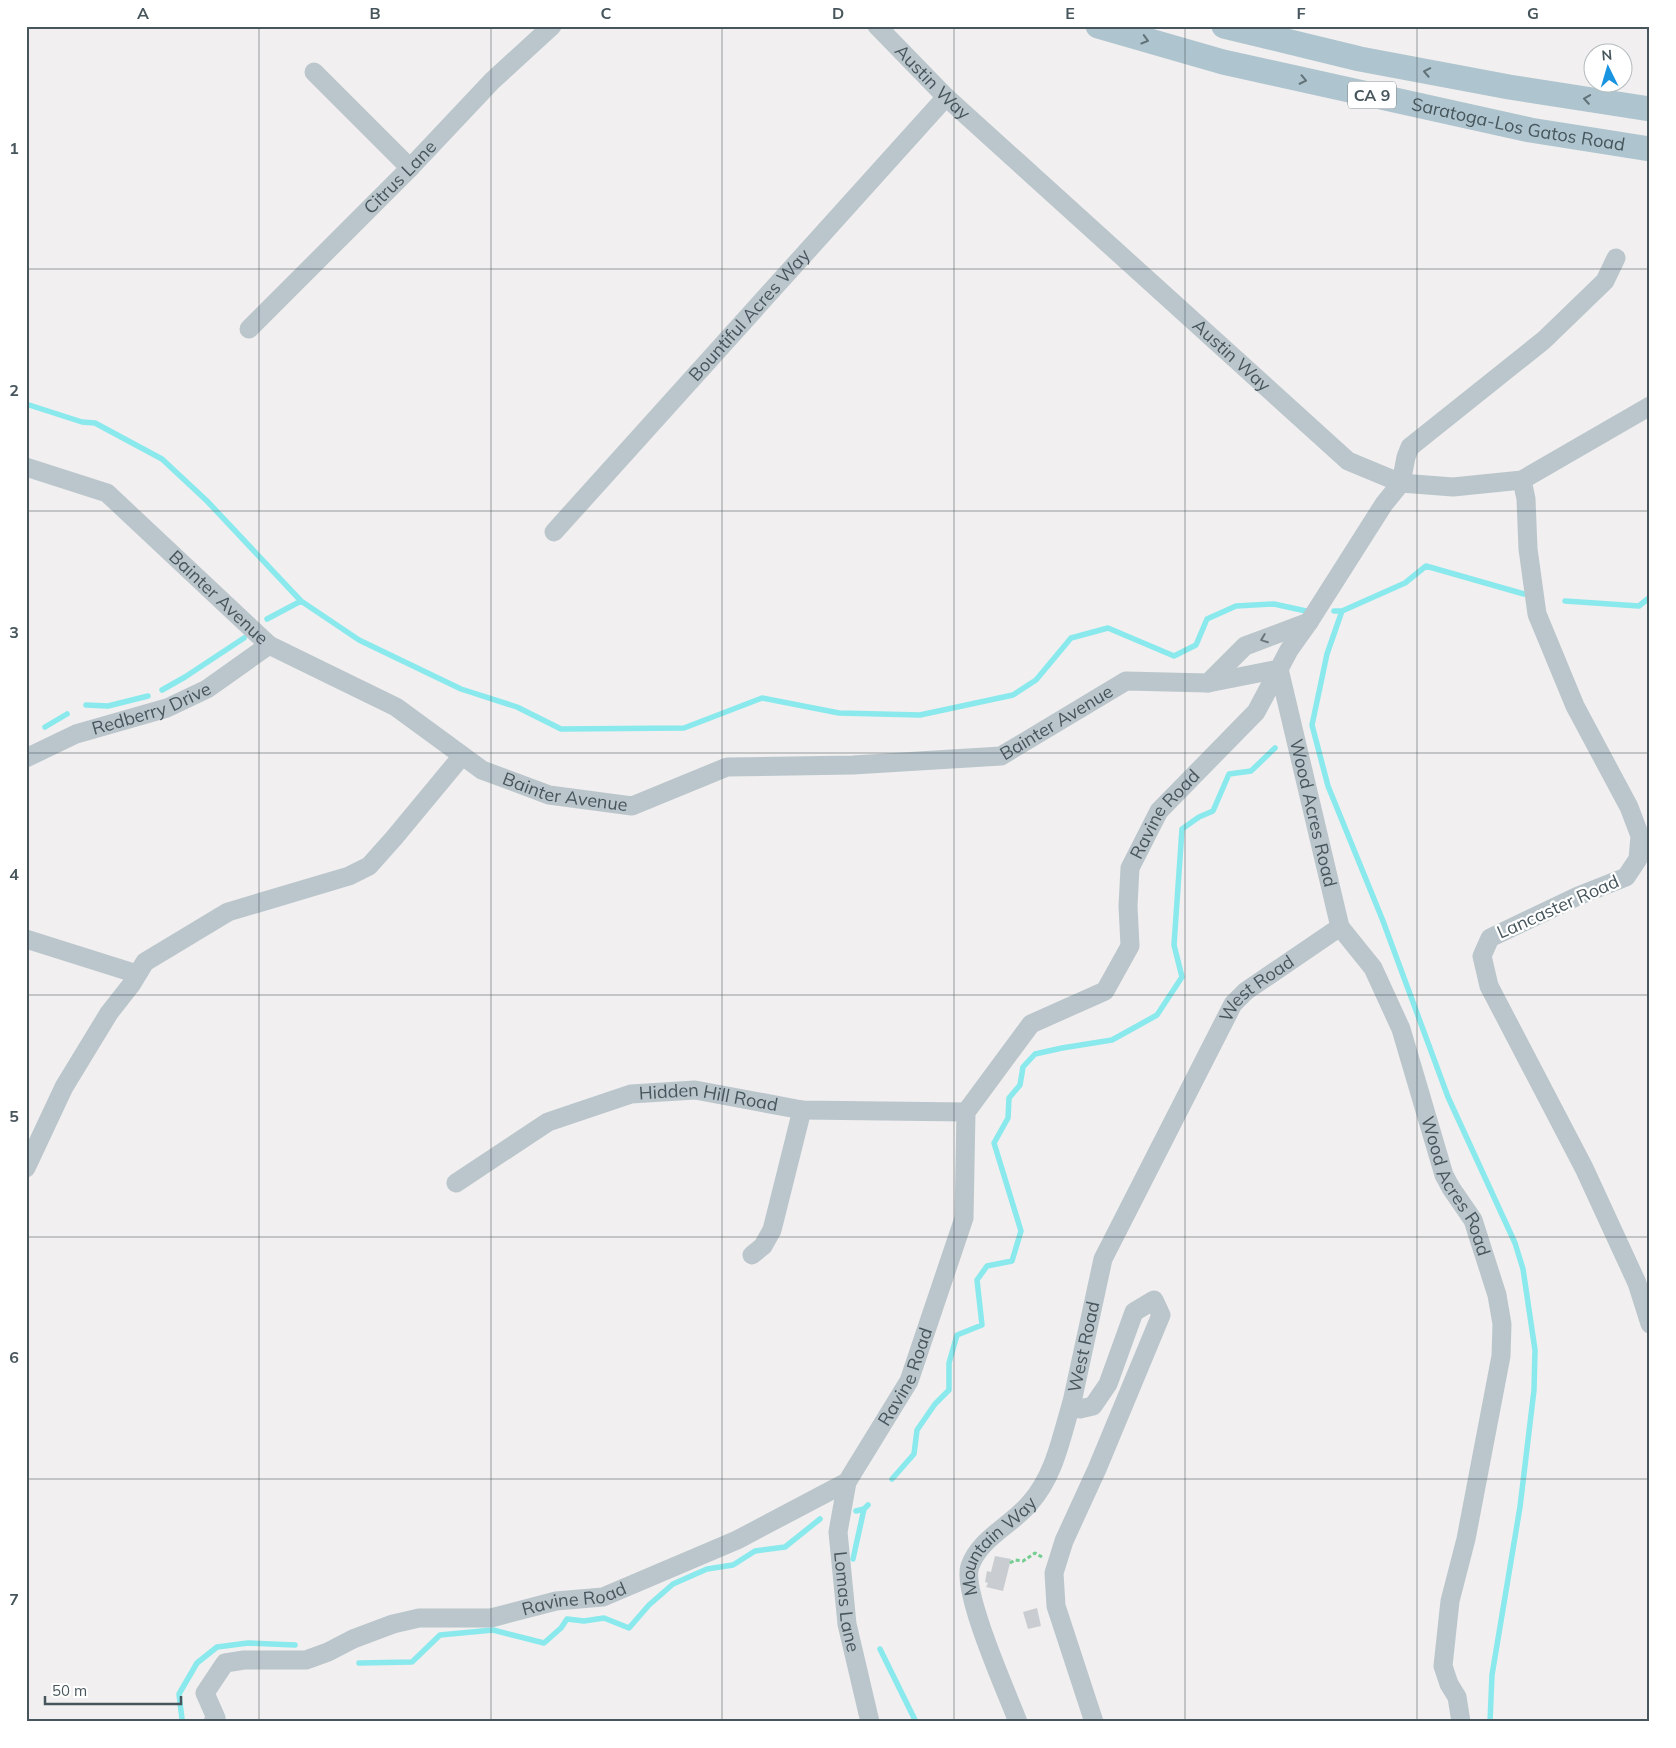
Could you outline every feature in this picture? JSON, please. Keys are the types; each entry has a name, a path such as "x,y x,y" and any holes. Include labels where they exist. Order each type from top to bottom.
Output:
{"main road":[{"name":"Saratoga-Los Gatos Road","path":"1098,26 1233,64 1530,130 1650,149"},
{"name":"Saratoga-Los Gatos Road","path":"1224,26 1360,59 1508,87 1650,109"}],"street":[{"name":"Citrus Lane","path":"249,329 410,168 492,81 552,26"},
{"name":"Austin Way","path":"877,26 946,97 1348,461 1401,482 1453,487 1522,480 1650,406"},
{"path":"314,72 410,168"},
{"name":"Bountiful Acres Way","path":"554,532 946,97"},
{"path":"1279,668 1384,504 1401,482 1410,447 1544,340 1605,281 1616,258"},
{"name":"Bainter Avenue","path":"26,467 107,493 269,645 396,707 482,770 549,795 632,806 727,767 853,765 1002,756 1126,681 1208,683 1279,668"},
{"name":"Lancaster Road","path":"1522,480 1526,499 1528,549 1537,614 1575,706 1629,808 1640,836 1644,855 1638,859 1626,877 1578,896 1490,938 1482,956 1489,986 1584,1168 1637,1283 1650,1324"},
{"path":"1208,683 1245,646 1309,622"},
{"name":"Redberry Drive","path":"26,758 76,734 167,708 208,689 269,645"},
{"name":"Wood Acres Road","path":"1279,668 1340,927 1373,968 1401,1028 1444,1175 1473,1220 1497,1295 1502,1324 1501,1356 1466,1539 1450,1601 1443,1666 1449,1684 1457,1697 1461,1722"},
{"name":"Ravine Road","path":"213,1722 216,1718 205,1693 226,1663 244,1660 306,1660 393,1624 420,1618 490,1618 556,1601 603,1597 737,1540 846,1482 909,1381 964,1218 966,1112 1031,1024 1105,991 1130,946 1128,906 1130,868 1159,812 1256,712 1279,668"},
{"path":"26,1168 64,1087 109,1013 145,962 228,912 348,876 369,866 462,756"},
{"name":"West Road","path":"1094,1722 1056,1606 1054,1573 1064,1541 1098,1469 1161,1315 1154,1300 1134,1312 1108,1384 1093,1406 1080,1409 1072,1402 1103,1259 1233,1004 1246,991 1340,927"},
{"path":"26,939 137,974"},
{"name":"Hidden Hill Road","path":"464,1178 548,1122 630,1094 695,1090 802,1110 966,1112"},
{"path":"752,1256 762,1246 772,1230 802,1110"},
{"name":"Mountain Way","path":"1018,1722 978,1618 970,1588 969,1567 981,1546 1030,1504 1049,1477 1072,1402"},
{"name":"Lomas Lane","path":"846,1482 838,1532 847,1624 870,1722"}],"path":[{"path":"1010,1563 1014,1560 1023,1561 1035,1553 1057,1563"}],"building":[{"path":"995,1556 1011,1559 1003,1591 986,1587 988,1583 985,1582 987,1571 991,1572"},
{"path":"1037,1608 1041,1626 1028,1629 1023,1612"}],"waterway":[{"path":"26,404 82,422 95,423 162,459 207,501 301,601 359,640 461,689 517,707 561,729 684,728 762,698 839,713 920,715 1013,695 1036,680 1071,638 1108,628 1174,656 1196,645 1207,619 1236,606 1274,604 1306,611"},
{"path":"1334,611 1342,611 1405,583 1426,566 1524,594"},
{"path":"1565,601 1639,606 1650,597"},
{"path":"267,619 301,601"},
{"path":"1342,611 1327,654 1312,725 1328,786 1383,921 1448,1097 1515,1243 1523,1269 1535,1350 1534,1390 1520,1507 1492,1675 1490,1722"},
{"path":"162,690 244,638"},
{"path":"86,705 108,706 148,696"},
{"path":"45,727 67,714"},
{"path":"892,1479 914,1454 917,1430 935,1404 949,1390 949,1363 957,1335 982,1325 977,1280 987,1266 1012,1261 1021,1231 994,1143 1008,1118 1009,1098 1020,1085 1023,1067 1035,1054 1112,1040 1157,1015 1182,977 1174,945 1182,829 1199,817 1213,811 1229,774 1251,771 1275,748"},
{"path":"856,1511 864,1509 868,1505"},
{"path":"853,1559 864,1509"},
{"path":"359,1663 412,1662 440,1635 493,1630 544,1643 561,1628 567,1619 584,1621 604,1618 629,1628 649,1605 673,1584 707,1569 733,1565 755,1551 785,1547 820,1519"},
{"path":"180,1722 182,1719 179,1694 197,1663 217,1647 248,1643 295,1645"},
{"path":"880,1649 916,1722"}]}
